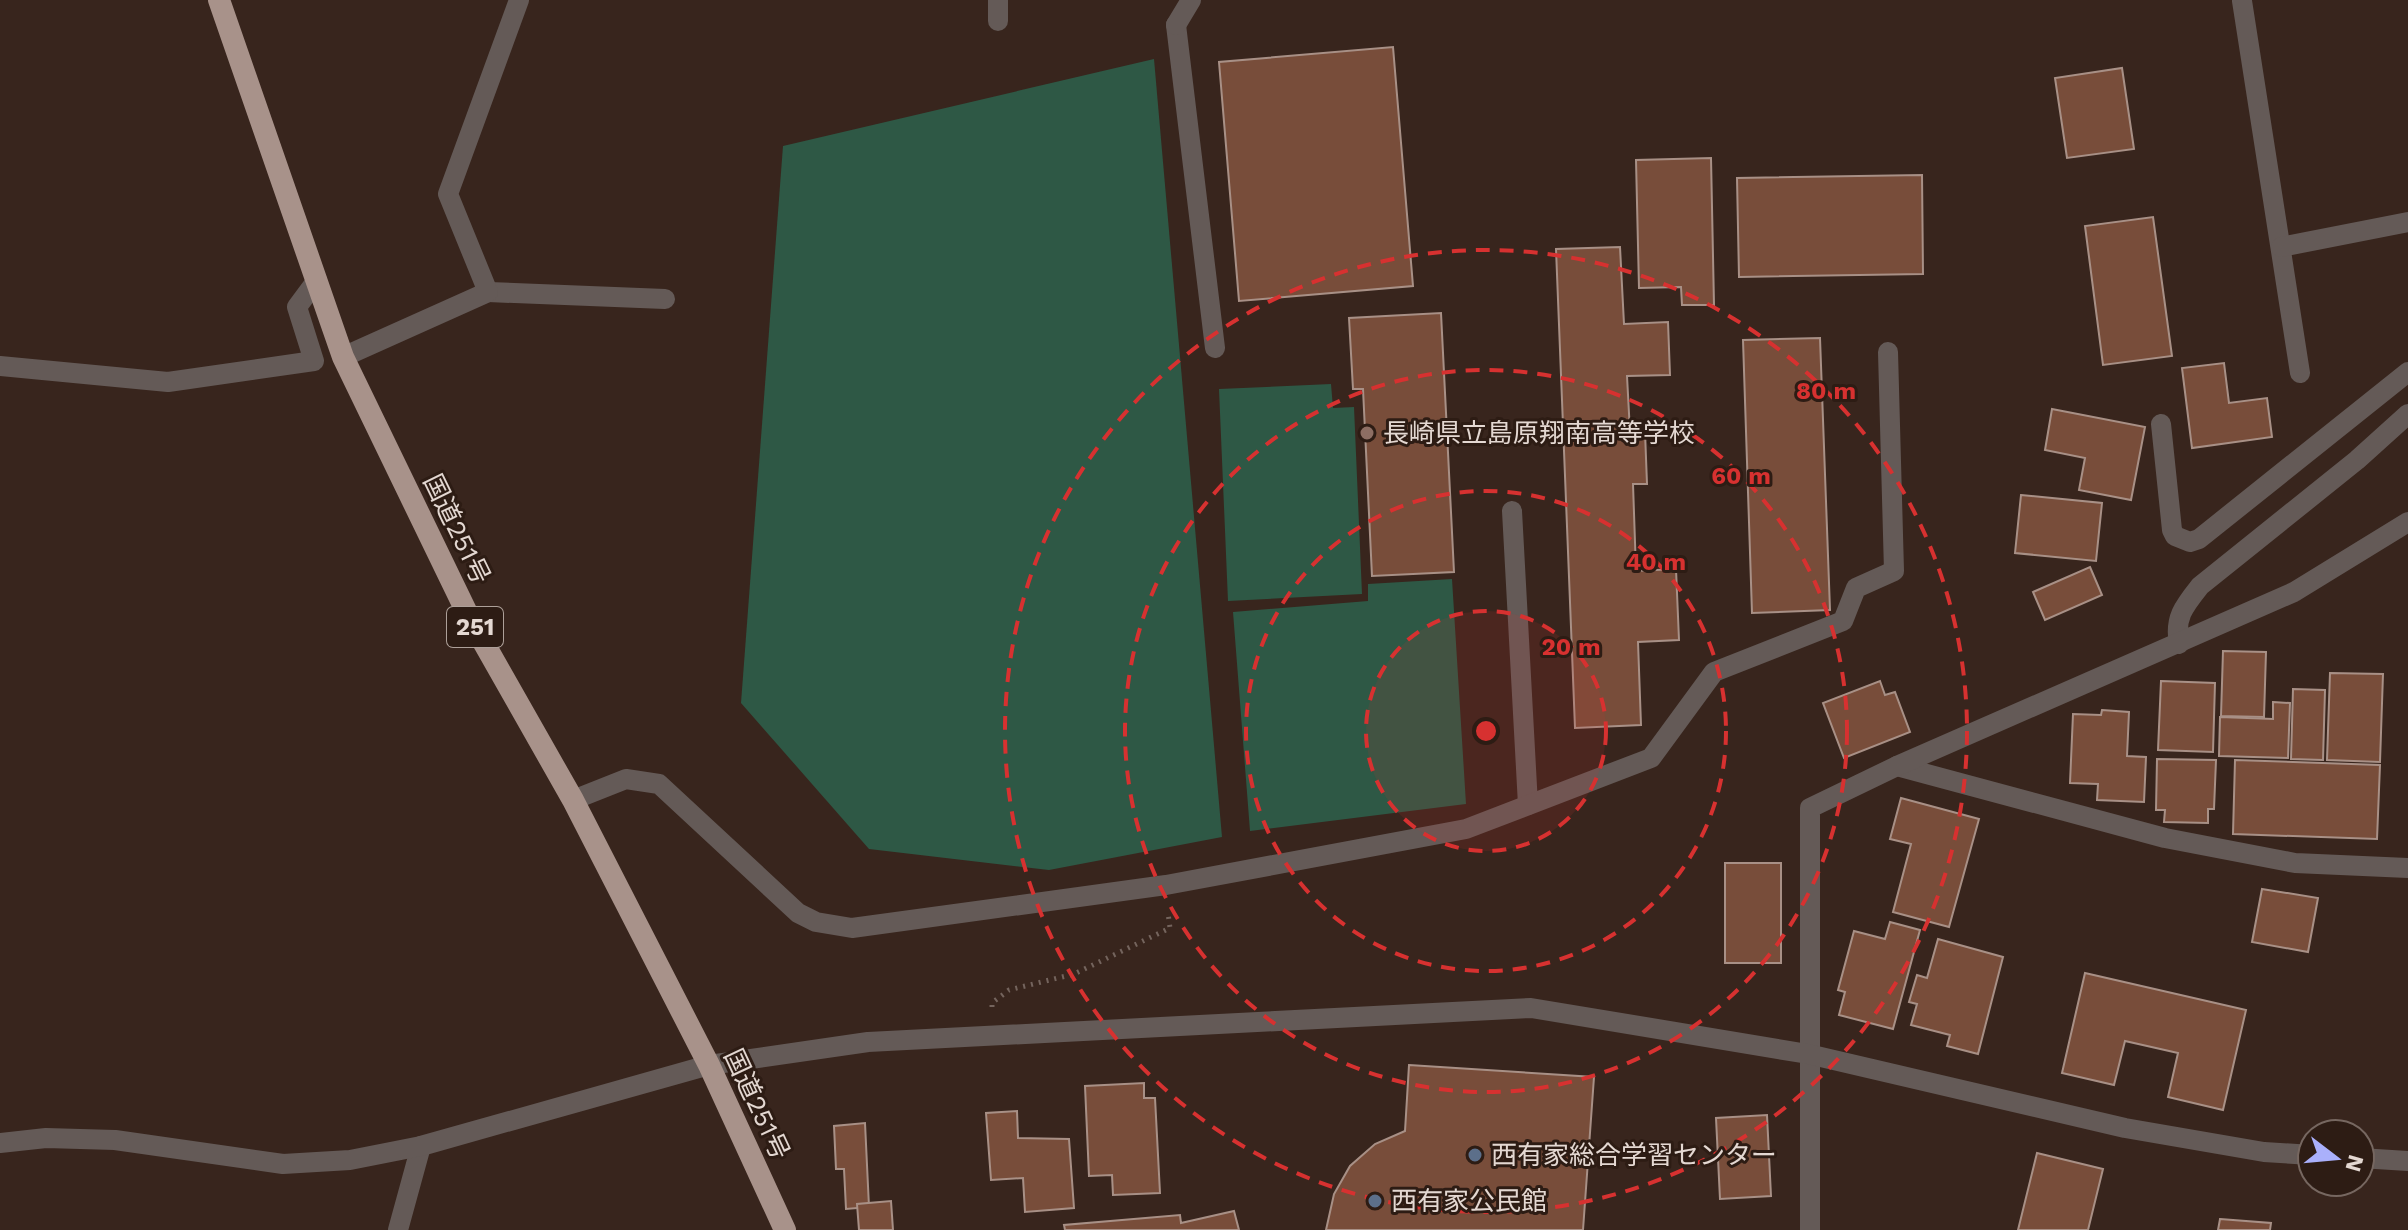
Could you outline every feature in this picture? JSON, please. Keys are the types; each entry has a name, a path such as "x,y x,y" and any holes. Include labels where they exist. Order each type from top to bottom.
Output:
{"highway":[{"name":"国道251号","path":"219,0 343,357 468,615 573,800 709,1065 785,1230"}],"street":[{"path":"488,292 448,194 519,0"},
{"path":"1191,0 1176,25 1215,348"},
{"path":"2242,1 2300,373"},
{"path":"2281,247 2408,222"},
{"path":"0,366 168,382 314,361 297,307 317,280"},
{"path":"343,357 488,292 665,299"},
{"path":"573,800 626,779 659,784 798,913 816,922 852,928 1166,885 1466,829 1651,758 1714,672 1843,621 1856,588 1894,571 1888,352"},
{"path":"2161,424 2172,530 2175,536 2190,542 2199,539 2408,372"},
{"path":"2179,644 2176,630 2181,609 2200,586 2357,460 2408,414"},
{"path":"1512,511 1528,805"},
{"path":"1810,1230 1810,808 1897,766 2294,592 2408,522"},
{"path":"1897,766 2165,838 2295,863 2408,868"},
{"path":"0,1143 46,1138 115,1140 283,1164 350,1160 421,1146 709,1065 868,1042 1531,1008 1808,1054 2125,1128 2264,1152 2296,1154"},
{"path":"398,1230 421,1146"},
{"path":"2376,1159 2408,1161"}],"path":[{"path":"992,1003 1009,990 1074,974 1170,928"}],"green space":[{"path":"1154,59 1222,837 1049,870 869,849 741,703 783,146"},
{"path":"1331,384 1333,408 1354,407 1362,594 1228,601 1219,389"},
{"path":"1452,579 1466,804 1250,831 1233,612 1368,601 1368,584"}],"building":[{"path":"1393,47 1413,286 1239,301 1219,62"},
{"path":"2122,68 2134,149 2067,158 2055,78"},
{"path":"1711,158 1714,305 1682,305 1681,287 1639,288 1636,160"},
{"path":"1922,175 1923,274 1739,277 1737,178"},
{"path":"2153,217 2172,356 2103,365 2085,226"},
{"path":"1620,247 1624,324 1668,322 1670,375 1627,376 1630,432 1645,432 1647,484 1633,484 1636,571 1676,569 1679,640 1638,642 1641,725 1575,728 1556,249"},
{"path":"1441,313 1454,572 1372,576 1363,389 1353,389 1349,318"},
{"path":"1820,338 1830,610 1752,613 1743,340"},
{"path":"2224,363 2229,403 2267,398 2272,437 2192,448 2182,368"},
{"path":"2052,409 2145,427 2131,500 2079,490 2085,458 2045,450"},
{"path":"2021,495 2102,503 2096,561 2015,553"},
{"path":"2090,567 2102,595 2045,620 2033,592"},
{"path":"2223,651 2266,652 2264,717 2221,716"},
{"path":"2330,673 2383,674 2380,762 2327,760"},
{"path":"1880,681 1885,695 1895,692 1910,732 1844,758 1823,703"},
{"path":"2161,681 2215,683 2213,752 2158,750"},
{"path":"2293,689 2325,690 2323,760 2291,759"},
{"path":"2273,702 2290,703 2288,758 2219,756 2220,717 2273,719"},
{"path":"2102,710 2129,712 2127,756 2146,757 2144,802 2097,800 2098,784 2070,783 2073,714 2101,715"},
{"path":"2157,759 2216,760 2214,809 2208,809 2208,823 2164,822 2165,810 2156,810"},
{"path":"2235,760 2380,765 2377,839 2233,834"},
{"path":"1901,798 1979,819 1949,927 1893,912 1911,844 1890,839"},
{"path":"1725,863 1781,863 1781,963 1725,963"},
{"path":"2262,889 2318,898 2308,952 2252,942"},
{"path":"1890,922 1920,930 1893,1029 1839,1015 1845,992 1838,990 1854,931 1885,939"},
{"path":"1938,939 2003,957 1978,1054 1947,1046 1950,1035 1911,1025 1917,1004 1909,1002 1917,975 1927,978"},
{"path":"2085,973 2246,1010 2223,1110 2168,1097 2178,1053 2125,1041 2114,1085 2062,1073"},
{"name":"西有家総合学習センター","path":"1409,1065 1594,1077 1583,1230 1326,1230 1334,1194 1350,1166 1375,1144 1405,1131"},
{"path":"1144,1083 1144,1098 1155,1098 1160,1193 1113,1195 1112,1175 1089,1176 1085,1086"},
{"path":"1017,1111 1018,1138 1069,1139 1074,1208 1025,1212 1023,1178 991,1180 986,1113"},
{"path":"1767,1115 1771,1196 1720,1199 1716,1118"},
{"path":"865,1123 869,1207 846,1209 844,1169 836,1169 834,1126"},
{"path":"2037,1153 2103,1169 2088,1230 2018,1230"},
{"path":"891,1201 893,1230 859,1230 857,1204"},
{"path":"1234,1211 1239,1230 1065,1230 1064,1225 1180,1215 1181,1223"},
{"path":"2220,1219 2271,1223 2270,1230 2218,1230"}],"place":[{"name":"長崎県立島原翔南高等学校","path":"1367,433"},
{"name":"西有家総合学習センター","path":"1475,1155"},
{"name":"西有家公民館","path":"1375,1201"}]}
